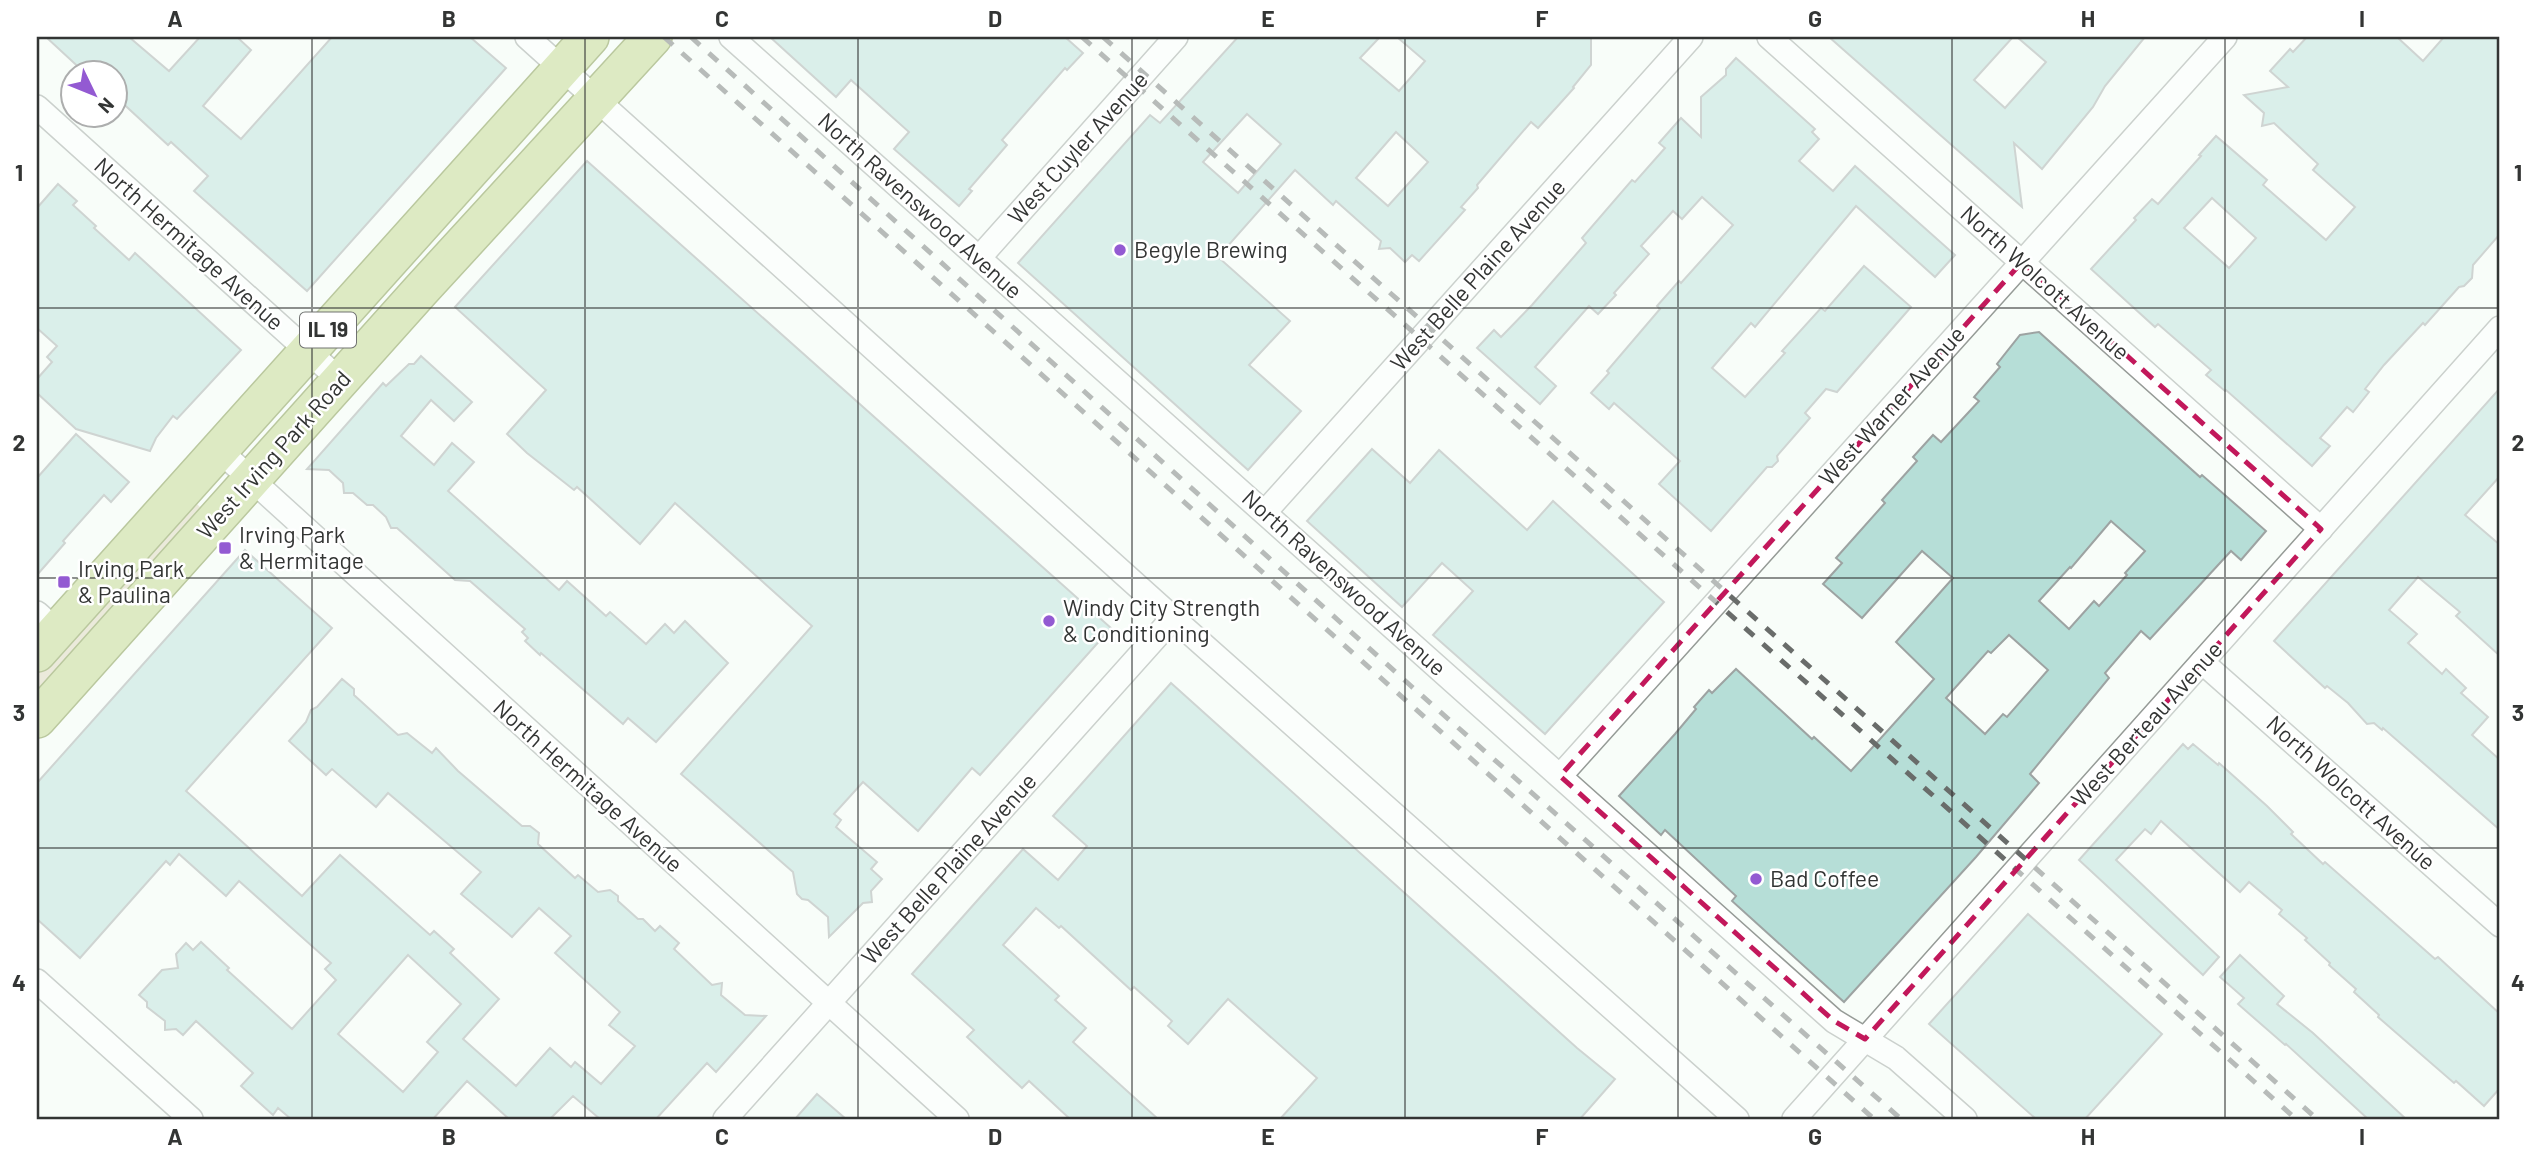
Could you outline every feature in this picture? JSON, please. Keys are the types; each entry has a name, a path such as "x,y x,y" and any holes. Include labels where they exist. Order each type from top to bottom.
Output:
{"main road":[{"name":"West Irving Park Road","path":"43,633 220,451 590,37"},
{"name":"West Irving Park Road","path":"37,719 653,37"}],"street":[{"path":"527,37 1173,618 1737,1119"},
{"name":"North Ravenswood Avenue","path":"731,37 1834,1021 1896,1058 1965,1119"},
{"name":"West Cuyler Avenue","path":"979,258 1176,37"},
{"name":"West Belle Plaine Avenue","path":"1265,513 1691,37"},
{"name":"North Wolcott Avenue","path":"1769,37 2321,529"},
{"name":"West Warner Avenue","path":"1560,776 2225,37"},
{"name":"North Hermitage Avenue","path":"37,107 341,381"},
{"name":"West Berteau Avenue","path":"1794,1119 2500,328"},
{"name":"North Hermitage Avenue","path":"220,451 828,1005 957,1119"},
{"name":"West Belle Plaine Avenue","path":"725,1119 1173,618"},
{"name":"North Wolcott Avenue","path":"2202,662 2500,925"},
{"path":"37,981 191,1119"}],"highlighted area":[{"path":"2022,262 2321,529 1865,1039 1834,1021 1560,776"}],"shaded area":[{"path":"193,500 203,510 37,695 37,674"}],"building":[{"path":"46,37 129,37 169,71 200,37 237,37 251,50 203,106 241,139 332,37 470,37 506,68 307,291 194,191 208,176 171,142 168,145 130,110 130,60 71,60"},
{"path":"770,37 1065,37 1083,53 1067,70 1065,68 1002,140 1007,145 969,189 972,191 959,206 894,149 909,132 851,80 836,97"},
{"path":"1238,37 1380,37 1360,58 1399,91 1425,61 1397,37 1591,37 1591,65 1574,88 1538,128 1531,122 1477,185 1478,188 1461,207 1465,210 1419,261 1412,255 1405,262 1390,248 1379,249 1381,241 1336,201 1333,205 1295,170 1218,257 1290,321 1249,365 1301,411 1248,470 1018,263 1150,115 1160,123","holes":["1247,114 1281,144 1238,193 1203,162","1396,132 1428,162 1388,206 1356,178"]},
{"path":"1829,37 2013,37 1974,80 2005,108 2046,62 2017,37 2145,37 2042,169 2014,143 2022,207"},
{"path":"2307,37 2397,37 2423,61 2444,37 2500,37 2500,234 2473,265 2472,278 2459,287 2384,365 2365,389 2369,392 2353,412 2347,407 2320,438 2330,446 2312,466 2206,375 2211,370 2158,324 2155,327 2091,269 2152,199 2158,204 2216,136 2267,180 2263,185 2326,240 2355,207 2313,170 2318,164 2274,123 2262,126 2264,113 2244,95 2288,87 2270,71 2290,49 2293,52","holes":["2212,198 2256,238 2229,268 2184,228"]},
{"path":"1736,58 1815,129 1812,132 1819,139 1799,161 1833,191 1855,166 1955,255 1935,277 1856,206 1755,327 1751,323 1712,368 1745,397 1821,308 1825,311 1864,266 1911,307 1837,392 1826,389 1805,413 1810,418 1777,456 1778,461 1772,467 1767,467 1711,531 1659,484 1680,461 1614,403 1609,409 1591,393 1660,309 1657,306 1733,225 1702,197 1682,219 1673,211 1641,246 1649,254 1614,293 1616,295 1598,314 1589,306 1535,367 1556,386 1540,404 1477,348 1494,330 1501,337 1532,305 1586,243 1582,238 1632,180 1635,182 1665,148 1659,143 1681,118 1701,137 1701,97 1726,75 1726,69"},
{"path":"587,161 1111,628 980,775 972,768 918,831 863,782 834,814 841,820 836,827 877,862 871,869 882,879 871,891 872,902 863,903 829,937 828,917 797,894 793,872 681,774 812,626 675,503 640,544 577,487 574,490 527,453 507,434 546,390 455,307"},
{"path":"58,184 77,201 73,205 96,226 94,228 129,260 135,253 241,350 177,419 173,416 156,438 150,451 76,429 37,393 37,379 52,362 47,357 57,346 37,328 37,208"},
{"path":"2039,332 2200,477 2202,475 2266,531 2241,560 2231,551 2150,639 2141,631 2105,673 2109,678 2030,774 2039,783 1976,857 1844,1002 1732,901 1736,896 1665,830 1661,835 1619,796 1675,734 1709,690 1712,693 1736,669 1851,771 1934,679 1896,642 1953,578 1922,551 1862,618 1823,584 1842,563 1836,558 1885,503 1882,500 1917,461 1913,457 1933,435 1941,442 1979,401 1974,397 2000,367 1997,364 2020,335","holes":["2111,521 2145,551 2099,606 2094,601 2069,629 2039,601","2009,635 2048,670 2007,717 2003,714 1985,734 1946,698 1988,651 1991,653"]},
{"path":"421,356 472,402 454,421 431,400 401,436 434,465 452,443 474,462 448,491 559,590 567,581 606,616 610,612 646,644 665,624 674,633 685,621 728,663 656,742 628,718 623,724 541,653 540,655 525,641 528,638 522,632 525,629 470,581 455,580 397,528 391,528 386,517 373,505 367,505 353,493 344,493 343,483 329,470 307,469 383,383 386,386"},
{"path":"2500,388 2500,476 2465,515 2500,545 2500,656 2456,616 2460,612 2418,577 2389,610 2417,634 2408,643 2442,674 2446,669 2466,688 2461,693 2488,717 2472,735 2500,760 2500,830 2383,728 2382,730 2374,723 2367,724 2348,703 2327,686 2325,688 2274,641"},
{"path":"76,434 129,482 111,502 104,495 37,575 37,478"},
{"path":"1372,449 1410,483 1439,450 1527,530 1553,501 1664,602 1545,734 1433,635 1473,591 1442,563 1402,607 1307,521"},
{"path":"245,550 332,628 186,791 302,896 340,855 430,935 434,931 454,949 450,953 499,999 463,1039 516,1086 550,1048 571,1067 575,1062 601,1084 635,1046 609,1025 620,1012 555,953 571,936 539,908 512,937 461,894 481,872 388,793 376,807 332,769 326,775 289,741 306,722 311,710 317,707 342,679 354,689 354,695 398,735 407,733 432,753 436,748 458,771 522,826 530,826 539,833 538,844 575,878 578,875 598,892 610,890 618,896 618,901 655,931 660,926 679,943 674,949 712,985 722,983 721,995 745,1015 766,1016 716,1072 707,1063 656,1119 600,1119 573,1096 550,1119 509,1119 467,1081 433,1119 291,1119 278,1108 273,1115 241,1086 253,1073 196,1021 183,1035 176,1029 165,1030 165,1021 147,1007 147,1002 139,995 162,970 178,968 176,954 186,943 193,950 201,942 229,968 227,970 292,1029 336,980 325,969 331,963 239,881 226,896 179,854 170,865 166,861 80,958 37,919 37,783","holes":["408,955 461,1004 427,1042 438,1052 403,1092 338,1034"]},
{"path":"1171,683 1577,1048 1615,1079 1580,1119 1280,1119 1317,1078 1228,999 1188,1044 1168,1026 1172,1021 1134,987 1131,990 1061,926 1059,928 1036,908 1003,945 1059,996 1055,1000 1086,1028 1073,1042 1158,1119 1070,1119 1029,1081 1022,1088 967,1037 974,1030 912,974 1023,849 1058,880 1087,846 1053,816"},
{"path":"2183,744 2188,749 2193,744 2218,765 2219,763 2267,806 2293,832 2291,834 2323,864 2325,862 2435,959 2438,957 2500,1014 2500,1088 2484,1106 2378,1017 2379,1015 2354,992 2356,989 2305,940 2307,938 2279,914 2282,910 2249,882 2240,892 2161,821 2151,834 2145,829 2116,860 2219,957 2203,975 2079,860"},
{"path":"2028,914 2162,1034 2085,1119 2036,1119 1929,1024"},
{"path":"2240,955 2284,996 2277,1004 2313,1033 2406,1119 2368,1119 2238,1004 2244,998 2220,977"},
{"path":"817,1094 846,1119 795,1119"}],"railway":[{"path":"664,37 1874,1119"},
{"path":"691,37 1411,686 1901,1119"},
{"path":"1082,37 2296,1119"},
{"path":"1103,37 2317,1119"}],"place":[{"name":"Begyle Brewing","path":"1120,250"},
{"name":"Irving Park & Hermitage","path":"225,548"},
{"name":"Irving Park & Paulina","path":"64,582"},
{"name":"Windy City Strength & Conditioning","path":"1049,621"},
{"name":"Bad Coffee","path":"1756,879"}]}
